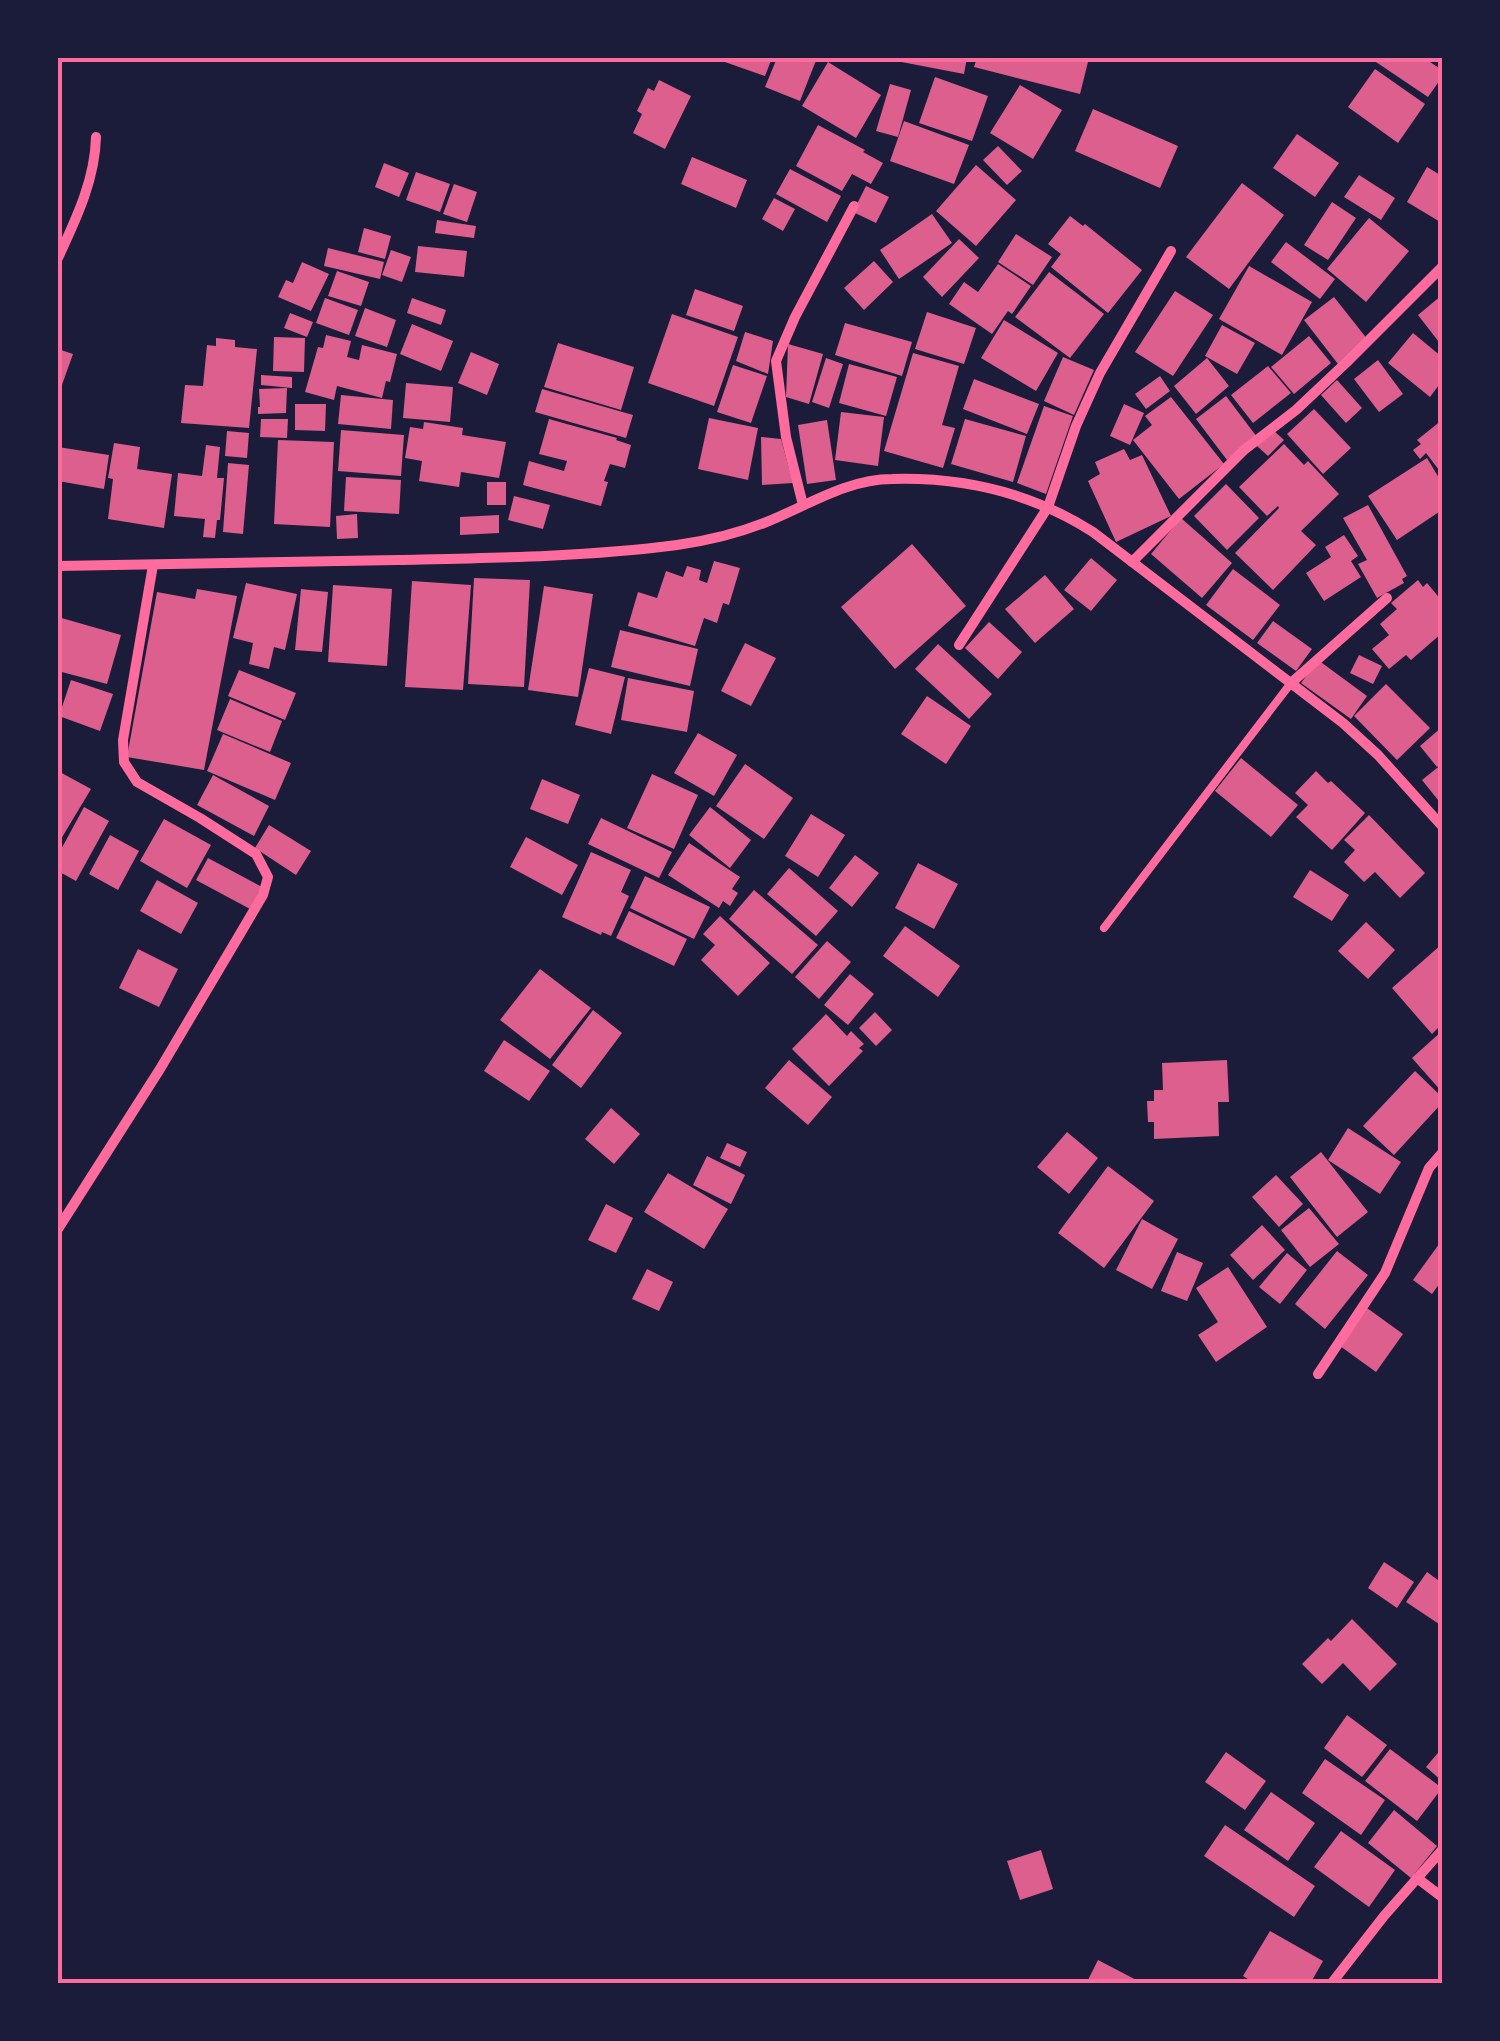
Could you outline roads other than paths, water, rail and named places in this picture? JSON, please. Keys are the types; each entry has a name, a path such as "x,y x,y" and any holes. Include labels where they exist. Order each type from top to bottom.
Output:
{"street":[{"path":"58,258 90,182 96,137"},
{"path":"804,505 786,437 776,360 854,206"},
{"path":"959,645 1048,507 1076,426 1100,373 1171,251"},
{"path":"1132,562 1244,450 1296,410 1350,360 1442,266"},
{"path":"58,566 465,559 624,551 730,535 824,495 866,482 906,478 976,484 1048,507 1093,532 1343,722 1442,826"},
{"path":"58,1228 160,1069 263,894 268,878 256,854 137,782 124,762 123,740 153,565"},
{"path":"1292,683 1387,598"},
{"path":"1318,1374 1385,1273 1429,1168 1442,1153"},
{"path":"1330,1984 1442,1850"},
{"path":"1417,1878 1442,1897"}],"lane":[{"path":"1104,928 1292,683"}]}
